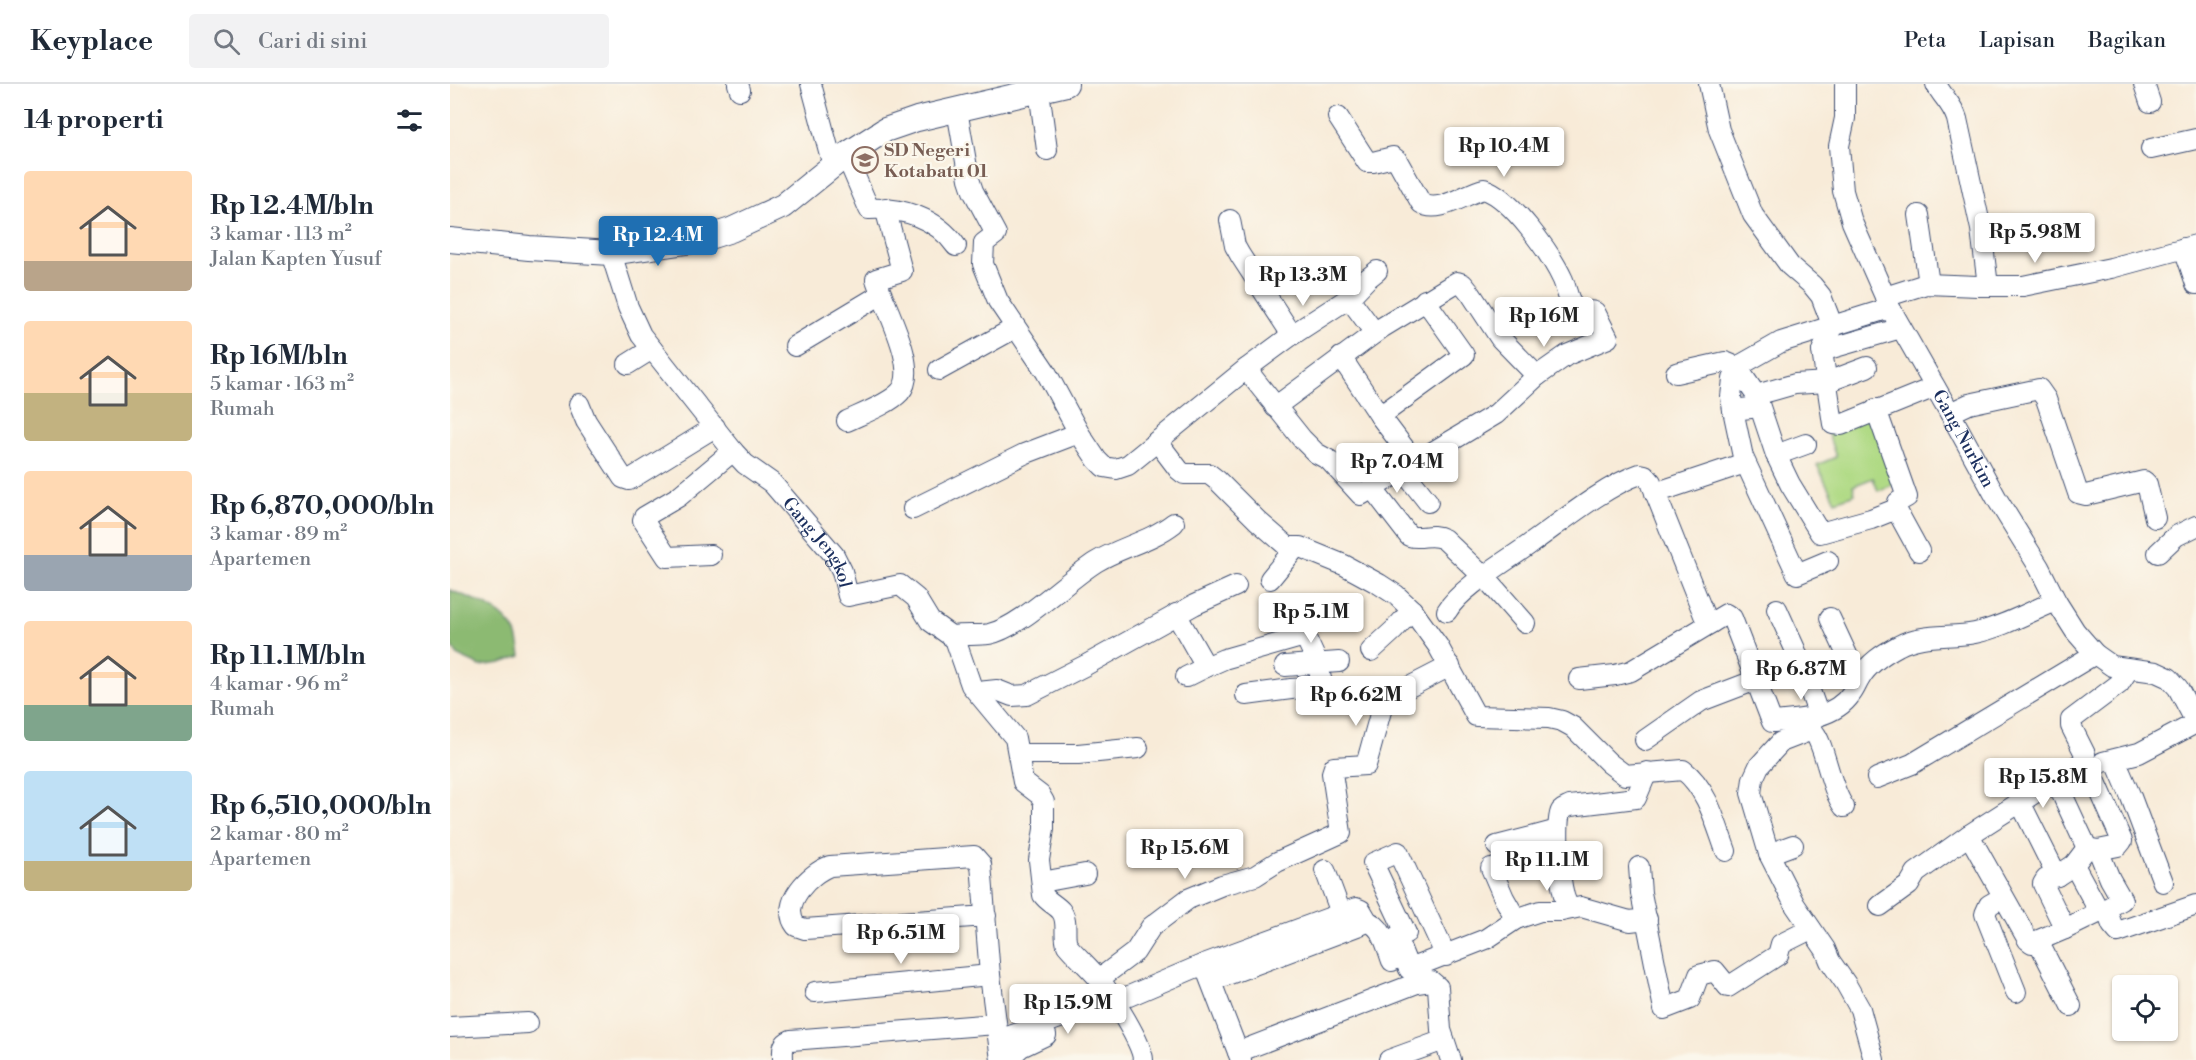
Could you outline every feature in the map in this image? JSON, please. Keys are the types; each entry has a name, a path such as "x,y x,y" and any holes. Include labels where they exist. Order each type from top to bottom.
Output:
{"main road":[{"path":"450,240 611,253 700,240 731,230 783,206 839,160 885,130 917,119 1066,84"}],"street":[{"path":"811,84 839,160 869,209 885,208 921,217 942,230 956,246"},
{"path":"1709,84 1719,130 1754,215 1790,266 1821,296 1833,327 1822,351 1831,420 1837,426 1935,387"},
{"name":"Gang Nurkim","path":"1845,84 1845,118 1839,146 1843,191 1852,222 1887,303 2075,632 2095,654 2112,666 2128,670 2156,672 2169,678 2195,716"},
{"path":"1936,84 1952,104 1957,119 1981,229 1988,286"},
{"path":"1040,90 1047,150"},
{"path":"957,110 969,179 996,234 984,243 983,264 998,301 1046,372 1079,433 1104,467 1116,469 1128,465 1246,369 1292,335 1349,298 1377,271"},
{"path":"1246,369 1312,450 1329,460 1359,495 1363,495 1408,465 1496,414 1537,376 1576,350 1606,339 1607,334 1598,315 1591,310 1580,312 1575,310 1555,266 1532,232 1504,201 1484,189 1445,204 1432,208 1426,207 1421,203 1396,160 1393,157 1367,162 1338,117"},
{"path":"2151,149 2196,139"},
{"path":"847,421 896,395 906,380 905,362 894,322 880,295 876,279 902,271 885,208"},
{"path":"1919,215 1929,284"},
{"path":"1230,220 1235,246 1292,335"},
{"path":"1828,561 1797,574 1745,463 1733,410 1731,386 1733,379 1740,371 1781,342 1833,327 1887,303 1921,284 2023,286 2190,247 2196,284"},
{"name":"Gang Jengkol","path":"611,253 636,326 745,464 772,483 834,555 842,571 848,596 900,585 916,598 930,621 952,636 958,644 971,685 1015,738 1023,782 1040,795 1044,802 1044,829 1039,860 1043,896 1064,916 1067,945 1119,1001 1140,1046 1143,1060"},
{"path":"1275,407 1375,333 1457,282 1463,284 1500,338 1537,376"},
{"path":"795,346 880,295"},
{"path":"1349,298 1375,333"},
{"path":"1380,416 1464,355 1425,300"},
{"path":"939,370 1015,328"},
{"path":"1822,351 1901,328"},
{"path":"628,364 652,349"},
{"path":"1341,357 1380,416 1428,502"},
{"path":"1676,373 1725,362 1740,371 1757,401 1776,455 1790,484 1820,533 1871,519 1896,509"},
{"path":"1733,410 1795,384 1827,382 1868,367"},
{"path":"1950,413 1969,404 2039,389 2046,399 2078,493 2086,495 2144,481 2147,484 2155,518"},
{"path":"579,404 586,421 623,478 629,480 715,427"},
{"path":"1876,409 1906,495 1896,505 1896,509 1919,551"},
{"path":"913,509 1024,454 1079,433"},
{"path":"1157,441 1184,474 1209,474 1211,486 1288,547 1296,547 1344,566 1379,584 1412,610 1450,666 1476,717 1549,718 1562,721 1580,733 1616,770 1625,775 1683,770 1692,777 1713,816 1726,851"},
{"path":"1776,455 1806,444"},
{"path":"711,555 667,557 643,520 644,517 678,497 734,451"},
{"path":"1655,493 1745,463"},
{"path":"1447,611 1452,603 1483,578 1594,498 1635,476 1645,475 1651,482 1704,615 1711,622"},
{"path":"1372,488 1409,536 1414,538 1436,535 1444,539 1490,583 1525,623"},
{"path":"952,636 989,634 1013,624 1097,561 1145,538 1161,533 1174,523"},
{"path":"2158,553 2176,536 2196,525"},
{"path":"1270,579 1296,547"},
{"path":"978,692 997,690 1012,696 1027,695 1086,665 1176,614 1236,586"},
{"path":"1772,722 1819,716 1839,706 1851,696 1860,678 1876,660 1902,644 1936,637 1976,633 2001,625 2056,601"},
{"path":"1777,609 1795,649 1819,716"},
{"path":"1371,651 1412,610"},
{"path":"1176,614 1206,667"},
{"path":"1580,679 1631,671 1726,614 1732,618 1781,742"},
{"path":"1830,618 1860,678"},
{"path":"1186,677 1224,659 1305,636 1317,662 1323,687"},
{"path":"1876,778 1912,764 2095,654"},
{"path":"1285,666 1339,662"},
{"path":"1246,695 1291,688 1323,687 1384,700 1450,666"},
{"path":"2064,929 2043,884 2046,879 2057,876 2093,849 2118,846 2122,841 2086,764 2085,754 2071,726 2071,720 2081,710 2111,691 2128,670"},
{"path":"1645,740 1701,701 1756,680"},
{"path":"1099,979 1135,952 1151,927 1188,899 1222,885 1255,876 1277,862 1341,833 1332,773 1334,767 1366,765 1384,700"},
{"path":"1880,906 1909,885 1917,873 1969,835 2055,779 2086,764 2115,760 2155,746 2195,716"},
{"path":"1844,807 1831,782 1816,733 1812,730 1781,742 1760,766 1753,779 1751,794 1769,854 1795,905 1825,949 1860,1009 1874,1060"},
{"path":"1019,754 1078,754 1138,748"},
{"path":"2115,760 2177,913"},
{"path":"1570,909 1563,893 1561,880 1558,830 1560,812 1564,808 1636,798 1647,772"},
{"path":"1969,835 2024,936 2032,943 2122,900 2055,779"},
{"path":"2020,802 2057,876"},
{"path":"1497,846 1558,830"},
{"path":"1769,854 1793,845"},
{"path":"1446,956 1398,852 1373,864 1406,933 1396,937 1409,969 1446,956 1486,939 1516,919 1540,911 1581,907 1630,921 1647,919"},
{"path":"986,916 805,929 796,926 791,913 795,899 807,881 830,866 974,856 981,864 986,916 990,975 1001,1060"},
{"path":"2074,865 2118,932 2196,905"},
{"path":"1639,867 1641,892 1664,1009 1690,999 1699,975 1715,971 1728,987 1778,955 1781,945 1810,929"},
{"path":"1491,868 1516,919"},
{"path":"1325,870 1341,913"},
{"path":"1042,882 1085,874"},
{"path":"2003,897 1989,905 1985,916 2016,992"},
{"path":"1207,972 1341,913 1359,908 1368,922 1375,925 1381,932 1403,989"},
{"path":"783,1060 784,1044 791,1040 997,1032 1119,1001 1368,922"},
{"path":"2038,941 2072,1006"},
{"path":"1207,972 1240,1056 1417,983 1431,981 1438,987 1444,1040 1451,1060"},
{"path":"815,992 990,975"},
{"path":"1007,1060 1031,1041 1119,1001"},
{"path":"450,1027 528,1023"},
{"path":"1389,1060 1444,1040"}],"green space":[{"path":"1879,413 1904,480 1878,491 1873,478 1853,486 1855,494 1835,501 1817,465 1836,457 1827,431"},
{"path":"450,590 478,601 504,617 516,633 521,656 501,663 480,666 458,656 450,643"}],"place":[{"name":"SD Negeri Kotabatu 01","path":"865,160"}]}
